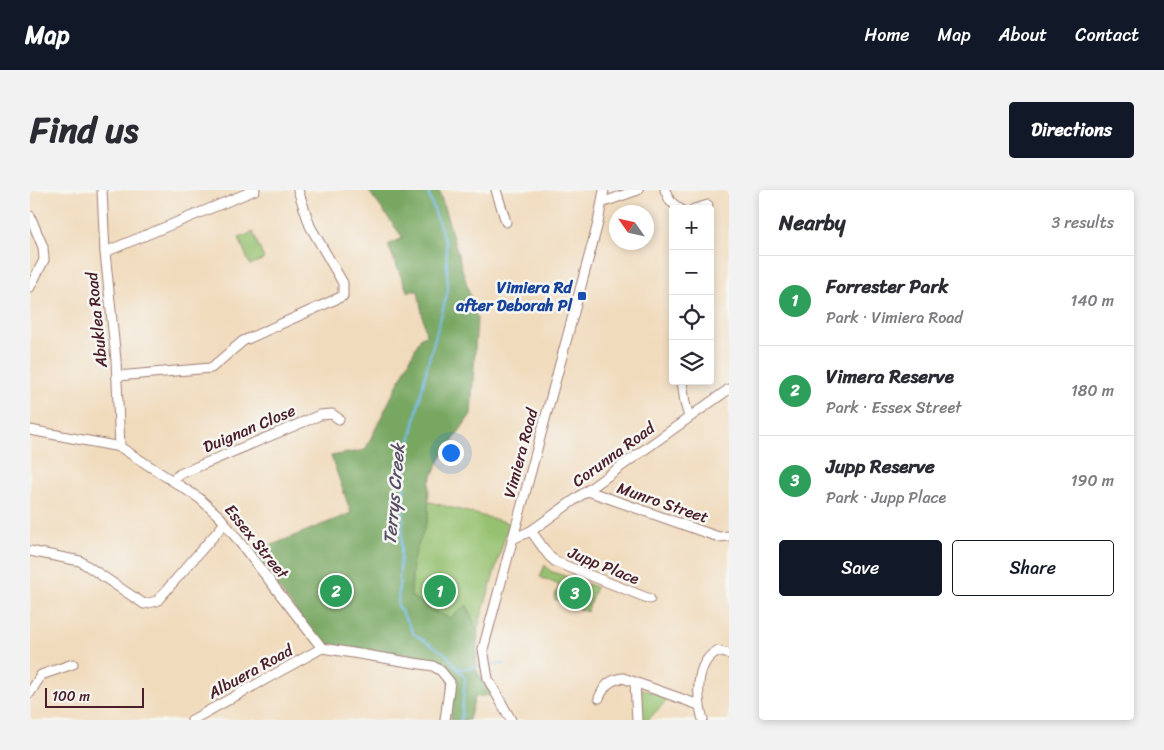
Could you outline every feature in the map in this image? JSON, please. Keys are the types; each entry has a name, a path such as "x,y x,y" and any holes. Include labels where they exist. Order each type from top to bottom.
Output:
{"street":[{"name":"Abuklea Road","path":"102,190 105,252 117,376 120,447"},
{"path":"105,252 255,190"},
{"path":"117,376 211,368 243,341 336,301 344,293 340,278 304,214 298,190"},
{"path":"496,190 506,222"},
{"name":"Vimiera Road","path":"511,720 486,674 483,649 604,202 604,190"},
{"path":"604,202 638,190"},
{"path":"665,190 670,201 675,205"},
{"path":"30,216 43,248 44,260 30,287"},
{"path":"683,385 689,417"},
{"name":"Corunna Road","path":"512,540 531,532 729,389"},
{"name":"Duignan Close","path":"172,480 180,474 320,415 332,414 339,419"},
{"name":"Essex Street","path":"30,430 120,447 207,504 225,523 322,648"},
{"name":"Munro Street","path":"588,491 719,537 729,536"},
{"path":"30,550 80,561 144,604 148,604 157,601 225,523"},
{"name":"Jupp Place","path":"531,532 549,556 556,562 650,599"},
{"path":"322,648 432,666 448,677 450,688 445,720"},
{"name":"Albuera Road","path":"192,720 322,648"},
{"path":"703,720 697,687 709,655 717,651 729,654"},
{"path":"30,693 41,676 73,664"},
{"path":"599,698 604,687 611,680 623,678 699,704"},
{"path":"635,682 637,720"}],"green space":[{"path":"368,190 439,190 477,319 471,414 439,461 429,483 428,518 413,560 411,596 433,611 450,618 467,605 478,632 476,669 491,695 475,697 469,720 451,720 448,665 431,657 321,644 252,553 351,513 331,456 365,450 421,337 426,335 418,291 407,291 388,245 403,238"},
{"path":"253,232 264,259 250,265 239,238"},
{"path":"396,493 509,523 474,641 429,630 383,551"},
{"path":"545,565 550,571 596,587 587,612 554,599 559,585 540,577"},
{"path":"639,688 669,698 648,720 640,720"}],"waterway":[{"name":"Terrys Creek","path":"427,190 446,244 448,291 427,367 406,459 398,606 414,634 446,654 465,678 461,720"},
{"path":"490,665 505,664"},
{"path":"458,669 482,666"}],"place":[{"name":"Vimiera Rd after Deborah Pl","path":"582,296"},
{"name":"Vimera Reserve","path":"336,591"},
{"name":"Forrester Park","path":"440,591"},
{"name":"Jupp Reserve","path":"575,593"}]}
